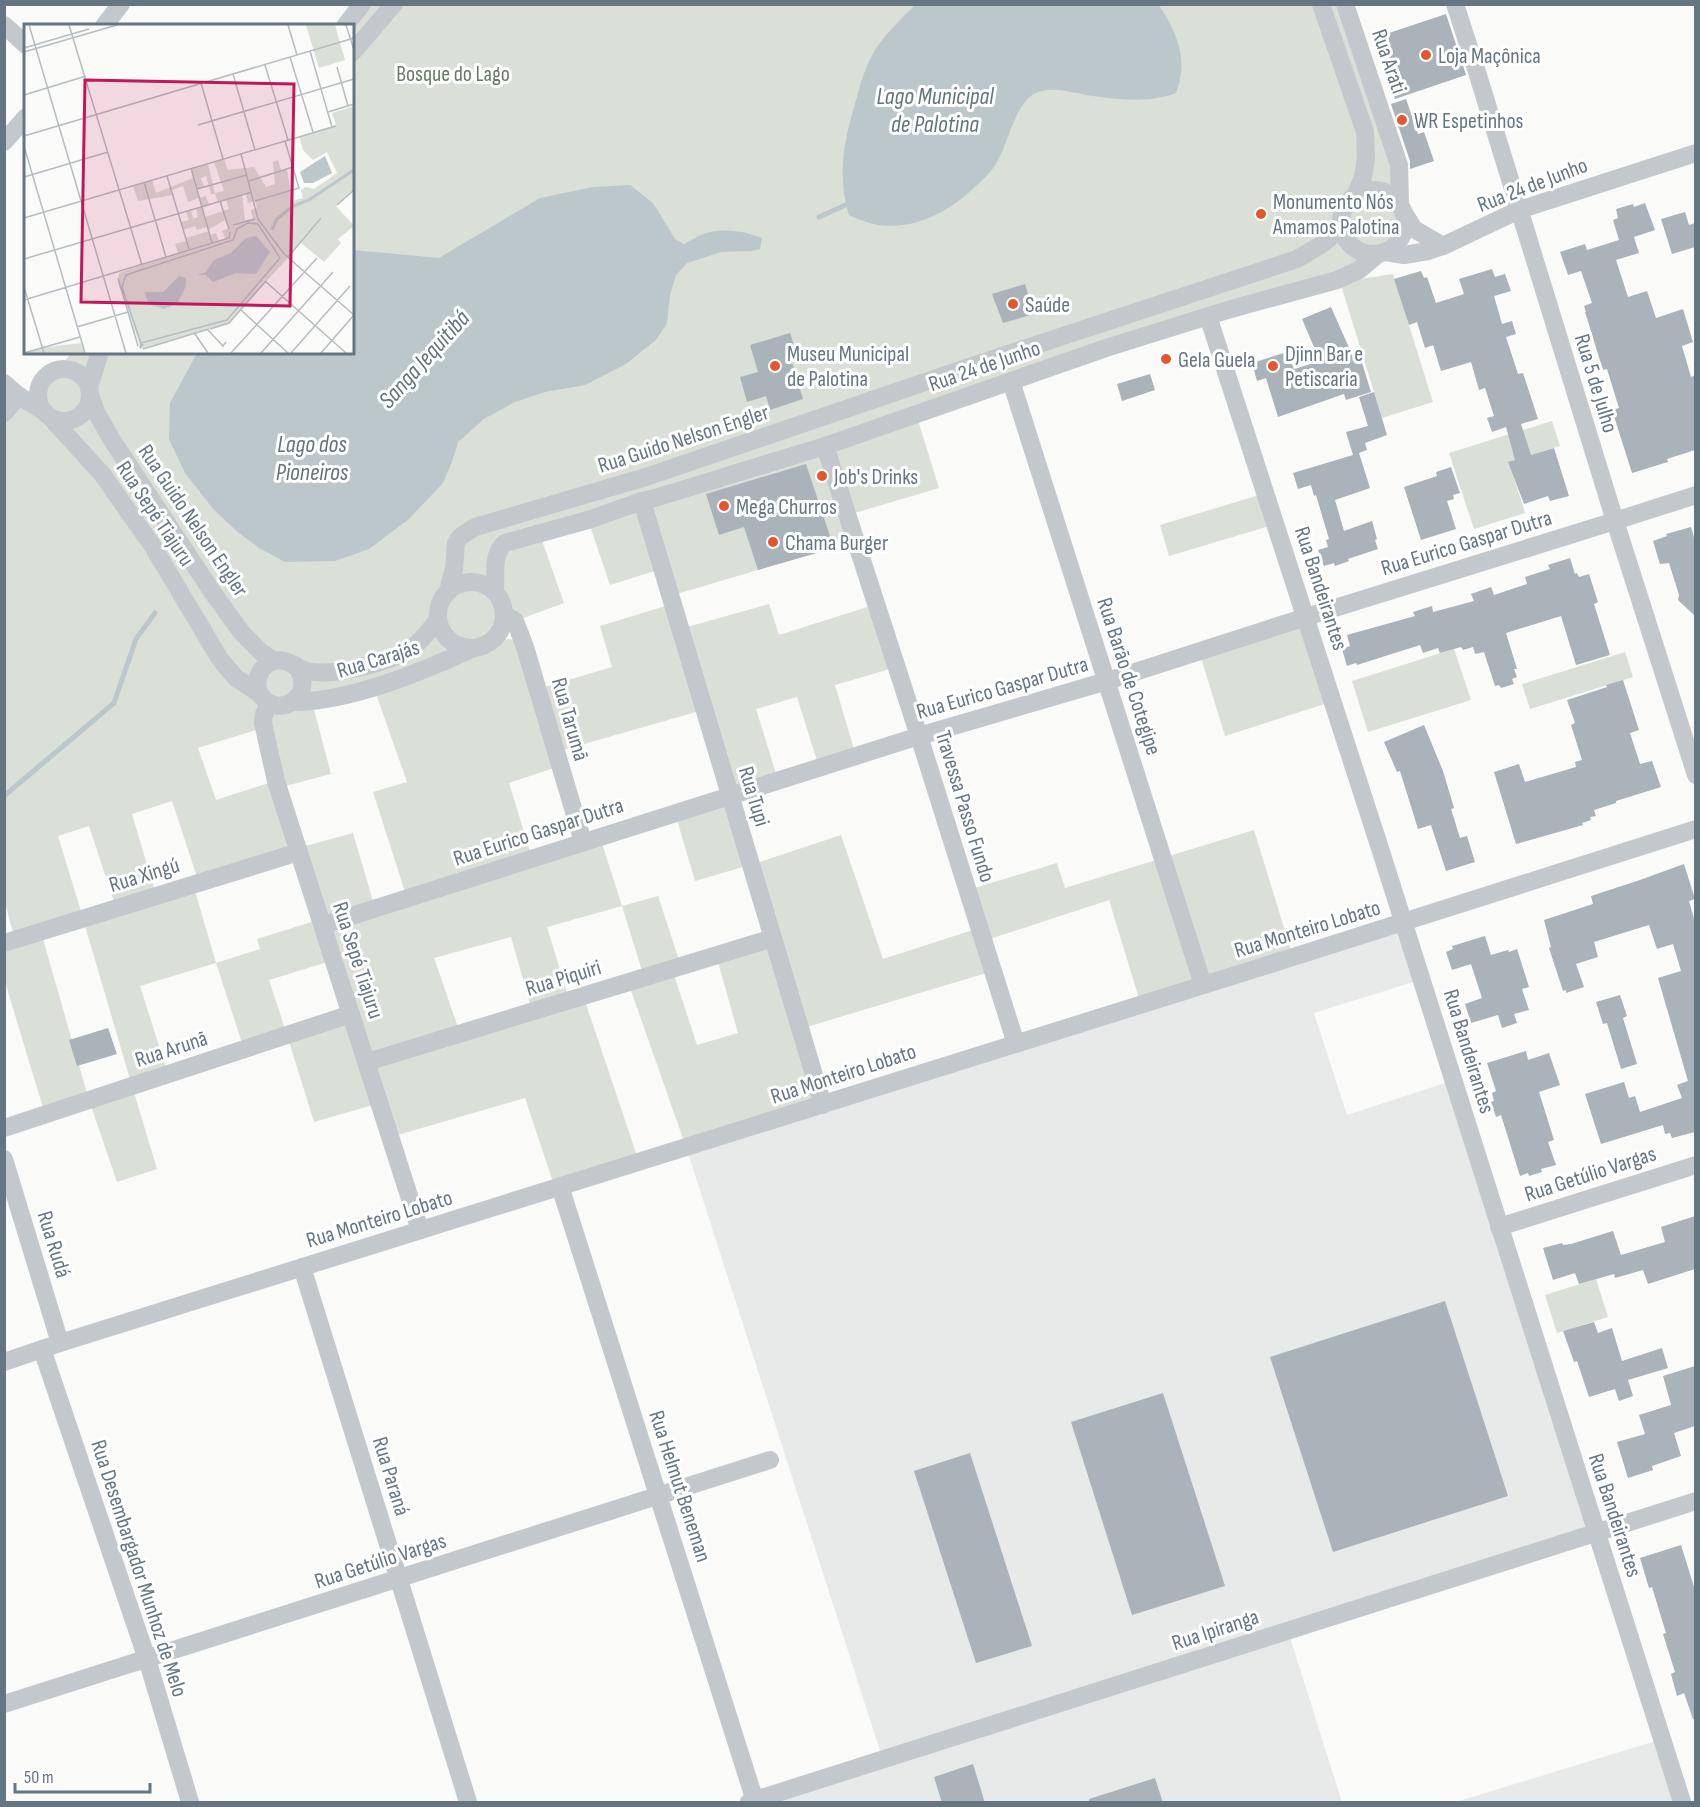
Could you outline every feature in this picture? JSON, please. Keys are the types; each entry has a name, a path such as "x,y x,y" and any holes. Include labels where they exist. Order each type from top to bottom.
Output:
{"street":[{"path":"106,24 121,4"},
{"path":"347,24 362,4"},
{"path":"354,51 394,4"},
{"path":"1321,4 1365,132 1366,158 1363,177 1356,194"},
{"name":"Rua Arati","path":"1345,4 1399,165 1402,208"},
{"name":"Rua 5 de Julho","path":"1455,4 1695,775"},
{"path":"4,26 24,43"},
{"path":"4,142 24,119"},
{"name":"Rua 24 de Junho","path":"495,591 497,555 500,547 506,543 588,520 642,501 825,446 1106,348 1208,316 1337,280 1359,270 1382,253 1404,255 1428,251 1519,210 1695,153"},
{"path":"1402,208 1404,231 1394,247 1382,253 1361,252 1354,248 1343,235 1341,217 1349,200 1356,194 1375,190 1393,197 1402,208 1414,229 1443,246"},
{"name":"Rua Guido Nelson Engler","path":"449,590 454,569 456,543 460,537 475,527 646,477 1297,259 1324,243 1341,226"},
{"name":"Rua Bandeirantes","path":"1208,316 1405,922 1499,1227 1682,1803"},
{"path":"59,369 69,354"},
{"path":"4,383 19,396 44,407 66,421 81,415 86,409 99,354"},
{"path":"44,407 39,385 50,372 66,368 80,374 90,391"},
{"name":"Rua Barão de Cotegipe","path":"1011,381 1203,985"},
{"name":"Rua Guido Nelson Engler","path":"90,391 96,412 112,440 213,593 242,633 274,661"},
{"path":"4,413 19,396"},
{"name":"Rua Sepé Tiajuru","path":"44,407 102,474 152,545 220,659 236,678 265,699 263,723 276,781 420,1230"},
{"name":"Travessa Passo Fundo","path":"825,446 1016,1044"},
{"name":"Rua Eurico Gaspar Dutra","path":"323,925 919,736 1107,681 1695,495"},
{"name":"Rua Tupi","path":"642,501 823,1105"},
{"path":"491,641 498,634 505,615 501,599 495,591 489,586 473,581 456,585 449,590 442,598 438,608 438,619 441,629 454,643 474,648 504,638 511,639 525,647"},
{"name":"Rua Tarumã","path":"505,615 515,621 525,647 583,842"},
{"path":"296,665 303,680 300,696 294,702 277,705 265,699 257,685 261,670 267,664 274,661 288,661 296,665 306,671 351,670 411,649 438,619"},
{"name":"Rua Carajás","path":"294,702 311,702 374,688 474,648"},
{"name":"Rua Monteiro Lobato","path":"4,1362 1695,829"},
{"name":"Rua Xingú","path":"4,943 299,852"},
{"name":"Rua Piquiri","path":"367,1062 772,938"},
{"name":"Rua Arunã","path":"4,1128 351,1014"},
{"name":"Rua Rudá","path":"4,1159 60,1343"},
{"name":"Rua Getúlio Vargas","path":"1499,1227 1695,1165"},
{"name":"Rua Helmut Beneman","path":"560,1186 659,1496 752,1802"},
{"name":"Rua Paraná","path":"302,1267 468,1803"},
{"name":"Rua Desembargador Munhoz de Melo","path":"42,1349 147,1659 190,1803"},
{"name":"Rua Getúlio Vargas","path":"4,1704 770,1460"},
{"name":"Rua Ipiranga","path":"752,1802 1695,1502"}],"shaded area":[{"path":"1405,922 1423,979 1314,1013 1347,1115 1454,1080 1596,1533 1288,1631 1342,1802 749,1802 883,1760 686,1147"},
{"path":"1662,1739 1681,1802 1456,1802"}],"green space":[{"name":"Bosque do Lago","path":"362,5 1345,5 1365,62 1404,221 1394,244 1381,253 1356,264 916,414 939,488 848,515 856,541 670,596 661,569 610,585 588,520 540,535 564,603 515,621 505,615 502,626 492,640 511,639 525,647 538,689 612,667 600,626 672,604 680,629 769,604 779,635 877,604 897,667 835,685 856,756 819,767 797,697 756,709 778,780 730,796 703,710 556,752 560,766 509,783 532,858 600,837 622,906 547,927 569,999 583,995 639,1162 555,1188 525,1098 391,1137 380,1103 314,1122 287,1035 244,1049 216,963 140,986 168,1074 132,1086 83,919 41,932 89,1100 45,1114 5,982 4,943 15,940 4,899 5,413 38,402 39,385 44,377 59,369 70,354 354,354 353,24","holes":["374,688 407,782 373,792 407,898 375,908 353,833 298,848 278,788 331,774 312,702","259,729 275,781 216,800 198,748","172,801 199,883 299,852 321,919 257,939 260,949 216,963 193,884 156,895 132,814","89,826 116,908 83,918 58,836","511,937 532,1011 460,1033 434,958","334,960 351,1014 287,1035 269,980"]},
{"path":"1393,274 1433,402 1382,418 1340,282"},
{"path":"1552,421 1560,446 1509,462 1525,513 1474,529 1449,453"},
{"path":"1266,493 1276,524 1169,556 1160,525"},
{"path":"1306,617 1334,701 1225,736 1199,651"},
{"path":"1454,649 1471,700 1368,732 1352,681"},
{"path":"1625,652 1633,677 1530,709 1522,684"},
{"path":"730,796 751,865 841,835 883,959 979,928 968,890 1057,863 1065,888 1254,830 1293,957 1141,1005 1109,900 984,941 993,971 800,1029 823,1105 686,1147 628,982 644,977 622,906 658,896 681,966 672,969 697,1045 738,1033 716,955 772,938 750,865 695,881 675,813"},
{"path":"132,1086 157,1169 117,1182 89,1100"},
{"path":"1596,1279 1608,1317 1557,1333 1545,1295"}],"water":[{"name":"Lago Municipal de Palotina","path":"915,5 1159,5 1176,36 1181,58 1180,81 1176,93 1143,100 1097,97 1054,90 1036,93 1023,104 1002,153 988,175 960,199 931,217 916,222 883,225 866,222 849,215 845,200 843,170 849,126 862,79 872,55 889,32"},
{"name":"Lago dos Pioneiros","path":"630,185 653,203 675,239 684,244 708,233 732,231 762,238 760,249 721,252 687,263 676,275 670,295 667,323 657,339 626,364 585,385 545,392 515,402 484,419 458,442 443,483 409,519 369,549 335,561 285,562 259,548 239,533 214,510 185,473 169,439 170,403 196,354 354,354 354,250 439,258 540,198 593,187"}],"building":[{"name":"Loja Maçônica","path":"1446,14 1466,75 1395,99 1374,38"},
{"path":"1406,99 1418,134 1424,132 1434,161 1410,169 1410,161 1391,104"},
{"path":"1645,203 1655,230 1634,237 1639,253 1616,260 1628,297 1647,291 1656,318 1683,309 1693,342 1682,346 1691,377 1695,375 1695,450 1667,459 1668,462 1632,473 1612,410 1619,408 1607,369 1603,370 1585,312 1584,306 1592,303 1581,271 1568,275 1560,252 1585,244 1587,250 1619,240 1613,220 1618,218 1616,209"},
{"path":"1685,212 1689,225 1695,223 1695,247 1672,254 1661,219"},
{"path":"1492,269 1495,277 1505,274 1511,291 1494,296 1502,324 1512,321 1516,334 1506,337 1518,374 1523,373 1538,419 1521,424 1531,455 1554,448 1569,496 1550,501 1548,496 1524,504 1508,462 1515,460 1506,427 1492,432 1487,418 1494,416 1485,388 1479,390 1471,362 1441,371 1433,345 1425,348 1417,322 1409,325 1394,279 1421,271 1424,278 1427,277 1436,303 1464,294 1459,279"},
{"name":"Saúde","path":"1025,284 1034,314 1003,323 992,294"},
{"path":"1331,307 1351,352 1358,350 1371,392 1346,400 1344,394 1278,417 1266,378 1257,381 1252,363 1287,352 1294,369 1320,361 1302,319"},
{"name":"Museu Municipal de Palotina","path":"790,333 798,357 791,359 803,399 770,410 766,396 747,402 740,377 758,372 750,345"},
{"path":"1150,374 1155,390 1122,401 1117,384"},
{"path":"1374,392 1387,435 1365,443 1367,450 1359,453 1370,488 1335,500 1344,531 1372,521 1378,549 1335,566 1334,563 1324,566 1318,550 1328,547 1326,540 1329,539 1316,495 1314,496 1311,485 1298,489 1293,473 1353,455 1346,432 1368,426 1359,397"},
{"path":"806,464 834,548 758,570 744,527 719,535 706,494"},
{"path":"1451,467 1460,493 1453,495 1454,499 1447,501 1456,529 1421,540 1404,487 1437,476 1436,472"},
{"path":"1691,527 1695,541 1695,616 1678,600 1679,595 1669,563 1660,564 1653,541 1667,536 1666,534"},
{"path":"1570,558 1575,574 1577,573 1579,577 1589,574 1598,602 1594,604 1610,655 1576,665 1561,616 1506,633 1517,669 1514,669 1517,677 1512,679 1514,684 1501,688 1499,685 1495,686 1484,652 1475,654 1473,647 1463,650 1461,647 1440,653 1438,648 1423,653 1420,645 1357,665 1356,663 1347,666 1342,649 1350,646 1347,635 1415,616 1413,612 1432,606 1433,612 1474,601 1471,594 1491,587 1494,595 1527,584 1525,577 1550,569 1548,565"},
{"path":"1623,680 1639,730 1630,733 1640,764 1652,761 1661,787 1594,810 1596,816 1590,817 1591,820 1582,823 1583,825 1516,844 1494,772 1519,764 1525,782 1576,767 1575,762 1582,760 1571,725 1575,723 1567,700"},
{"path":"1424,725 1443,771 1460,838 1467,836 1475,862 1446,871 1431,825 1418,829 1400,771 1397,772 1384,742"},
{"path":"1684,864 1695,899 1689,901 1695,922 1695,1132 1672,1138 1670,1133 1665,1134 1663,1125 1601,1144 1585,1094 1624,1082 1629,1098 1635,1096 1640,1112 1682,1098 1677,1085 1688,1081 1658,978 1681,971 1673,944 1657,949 1649,925 1594,942 1598,957 1576,964 1584,987 1566,993 1566,990 1563,991 1549,948 1551,947 1544,920 1593,904 1591,896"},
{"path":"1485,936 1491,955 1517,949 1529,987 1522,989 1529,1010 1514,1014 1517,1023 1502,1028 1498,1015 1471,1023 1465,1004 1482,998 1471,964 1452,970 1446,952 1453,949 1452,946"},
{"path":"1620,995 1627,1016 1623,1018 1637,1064 1621,1069 1607,1023 1603,1024 1596,1002"},
{"path":"108,1028 117,1054 77,1066 69,1040"},
{"path":"1526,1051 1528,1060 1549,1053 1560,1085 1539,1092 1554,1140 1548,1142 1556,1165 1541,1169 1542,1172 1529,1176 1528,1173 1520,1176 1501,1115 1496,1117 1491,1102 1494,1101 1492,1093 1496,1091 1487,1063"},
{"path":"1695,1216 1695,1269 1648,1284 1643,1270 1615,1278 1614,1274 1579,1284 1575,1273 1553,1280 1543,1248 1562,1243 1563,1245 1571,1244 1613,1231 1621,1255 1665,1242 1661,1227"},
{"path":"1445,1301 1508,1496 1333,1552 1270,1357"},
{"path":"1594,1322 1598,1333 1612,1328 1622,1361 1662,1348 1668,1368 1628,1380 1633,1396 1619,1401 1615,1389 1589,1397 1577,1361 1574,1362 1563,1331"},
{"path":"1695,1366 1695,1426 1674,1433 1681,1456 1652,1466 1653,1470 1628,1478 1617,1442 1645,1434 1639,1415 1671,1405 1663,1376"},
{"path":"1163,1393 1225,1586 1132,1615 1071,1422"},
{"path":"970,1453 1032,1646 976,1663 914,1471"},
{"path":"1681,1545 1695,1590 1695,1719 1693,1719 1684,1693 1677,1696 1671,1674 1675,1672 1663,1634 1666,1633 1652,1587 1649,1588 1640,1558"},
{"path":"973,1764 985,1803 942,1803 934,1777"},
{"path":"1155,1778 1163,1803 1089,1803 1089,1799"}],"waterway":[{"path":"819,217 852,202"},
{"name":"Sanga Jequitibá","path":"4,796 114,703 136,639 155,613"}],"place":[{"name":"Loja Maçônica","path":"1426,55"},
{"name":"WR Espetinhos","path":"1402,120"},
{"name":"Monumento Nós Amamos Palotina","path":"1261,214"},
{"name":"Saúde","path":"1013,304"},
{"name":"Gela Guela","path":"1166,359"},
{"name":"Museu Municipal de Palotina","path":"775,366"},
{"name":"Djinn Bar e Petiscaria","path":"1273,366"},
{"name":"Job's Drinks","path":"822,476"},
{"name":"Mega Churros","path":"724,506"},
{"name":"Chama Burger","path":"773,542"}]}
